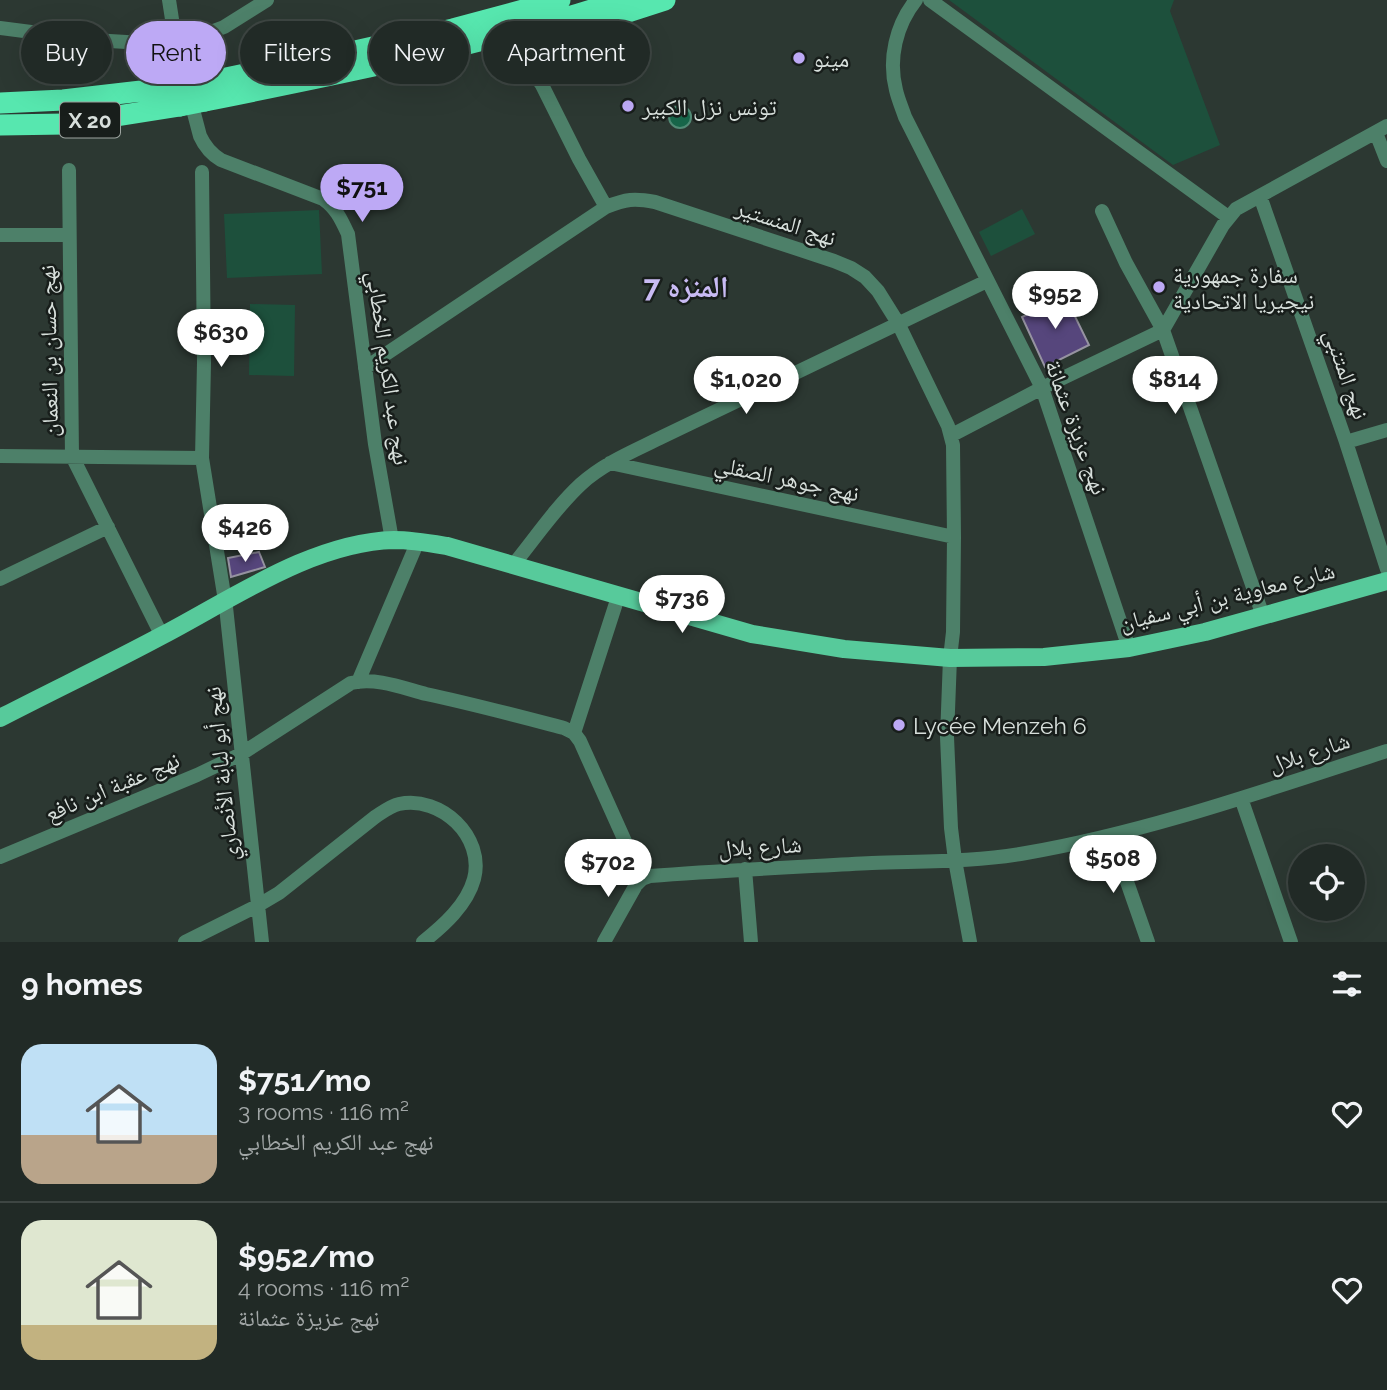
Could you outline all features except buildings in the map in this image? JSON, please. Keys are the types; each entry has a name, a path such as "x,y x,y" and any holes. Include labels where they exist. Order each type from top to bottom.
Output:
{"highway":[{"name":"X 20","path":"203,92 337,55 440,32 560,0"},
{"name":"X 20","path":"355,71 457,47 594,10 620,0"},
{"path":"601,21 665,0"},
{"path":"355,72 483,52"},
{"name":"X 20","path":"0,125 66,124 178,97 264,84"},
{"name":"X 20","path":"0,103 178,97"}],"main road":[{"name":"شارع معاوية بن أبي سفيان","path":"0,718 162,636 281,571 318,556 392,540 447,546 752,634 845,649 950,658 1044,657 1129,648 1205,632 1387,581"}],"street":[{"name":"نهج عبد الكريم الخطابي","path":"169,0 172,21"},
{"path":"226,26 267,0"},
{"name":"نهج عزيزة عثمانة","path":"916,0 901,24 894,48 892,69 895,90 905,117 1042,388 1129,648"},
{"path":"930,0 1228,217"},
{"path":"0,29 126,42"},
{"name":"نهج عبد الكريم الخطابي","path":"186,84 200,136 212,154 221,160 323,198 339,214 348,234 365,368 392,540"},
{"path":"542,85 606,207"},
{"path":"952,435 1163,330 1228,217 1236,209 1381,129 1387,161"},
{"name":"نهج حسان بن النعمان","path":"69,170 72,456 162,636"},
{"name":"نهج أبو لبابة الأنصاري","path":"202,172 202,458 225,601 261,942"},
{"name":"نهج المتنبي","path":"1260,196 1346,442 1387,569"},
{"name":"نهج المنستير","path":"365,368 606,207 626,199 655,202 851,268 866,278 878,291 898,323 952,435 953,632 947,737 951,828 970,942"},
{"path":"1102,211 1126,263 1163,330 1263,616"},
{"path":"0,235 69,235"},
{"path":"514,564 582,483 610,463 987,281"},
{"path":"1346,442 1387,430"},
{"path":"0,456 202,458"},
{"name":"نهج جوهر الصقلي","path":"610,463 954,537"},
{"path":"0,579 108,527"},
{"path":"358,682 418,541"},
{"path":"574,733 618,597"},
{"path":"241,754 351,683 358,682 375,682 472,704 574,733 642,879 604,942"},
{"name":"شارع بلال","path":"642,879 650,876 745,869 955,860 1024,854 1111,836 1387,751"},
{"name":"نهج عقبة ابن نافع","path":"0,857 241,754"},
{"path":"1241,798 1291,942"},
{"path":"185,942 279,892 389,807 418,803 439,809 456,821 470,839 475,857 474,879 462,903 423,942"},
{"path":"1111,836 1147,942"},
{"path":"745,869 751,942"}],"shaded area":[{"path":"949,0 1174,0 1170,11 1220,145 1173,165"},
{"path":"680,106 688,109 691,117 688,125 680,128 672,125 669,117 672,109"},
{"path":"1022,209 1035,234 991,256 979,232"},
{"path":"319,210 322,274 227,278 224,214"},
{"path":"250,304 295,305 294,376 249,375"}],"place":[{"name":"مينو","path":"799,58"},
{"name":"تونس نزل الكبير","path":"628,106"},
{"name":"سفارة جمهورية نيجيريا الاتحادية","path":"1159,287"},
{"name":"Lycée Menzeh 6","path":"899,725"}],"district":[{"name":"المنزه 7","path":"686,286"}]}
